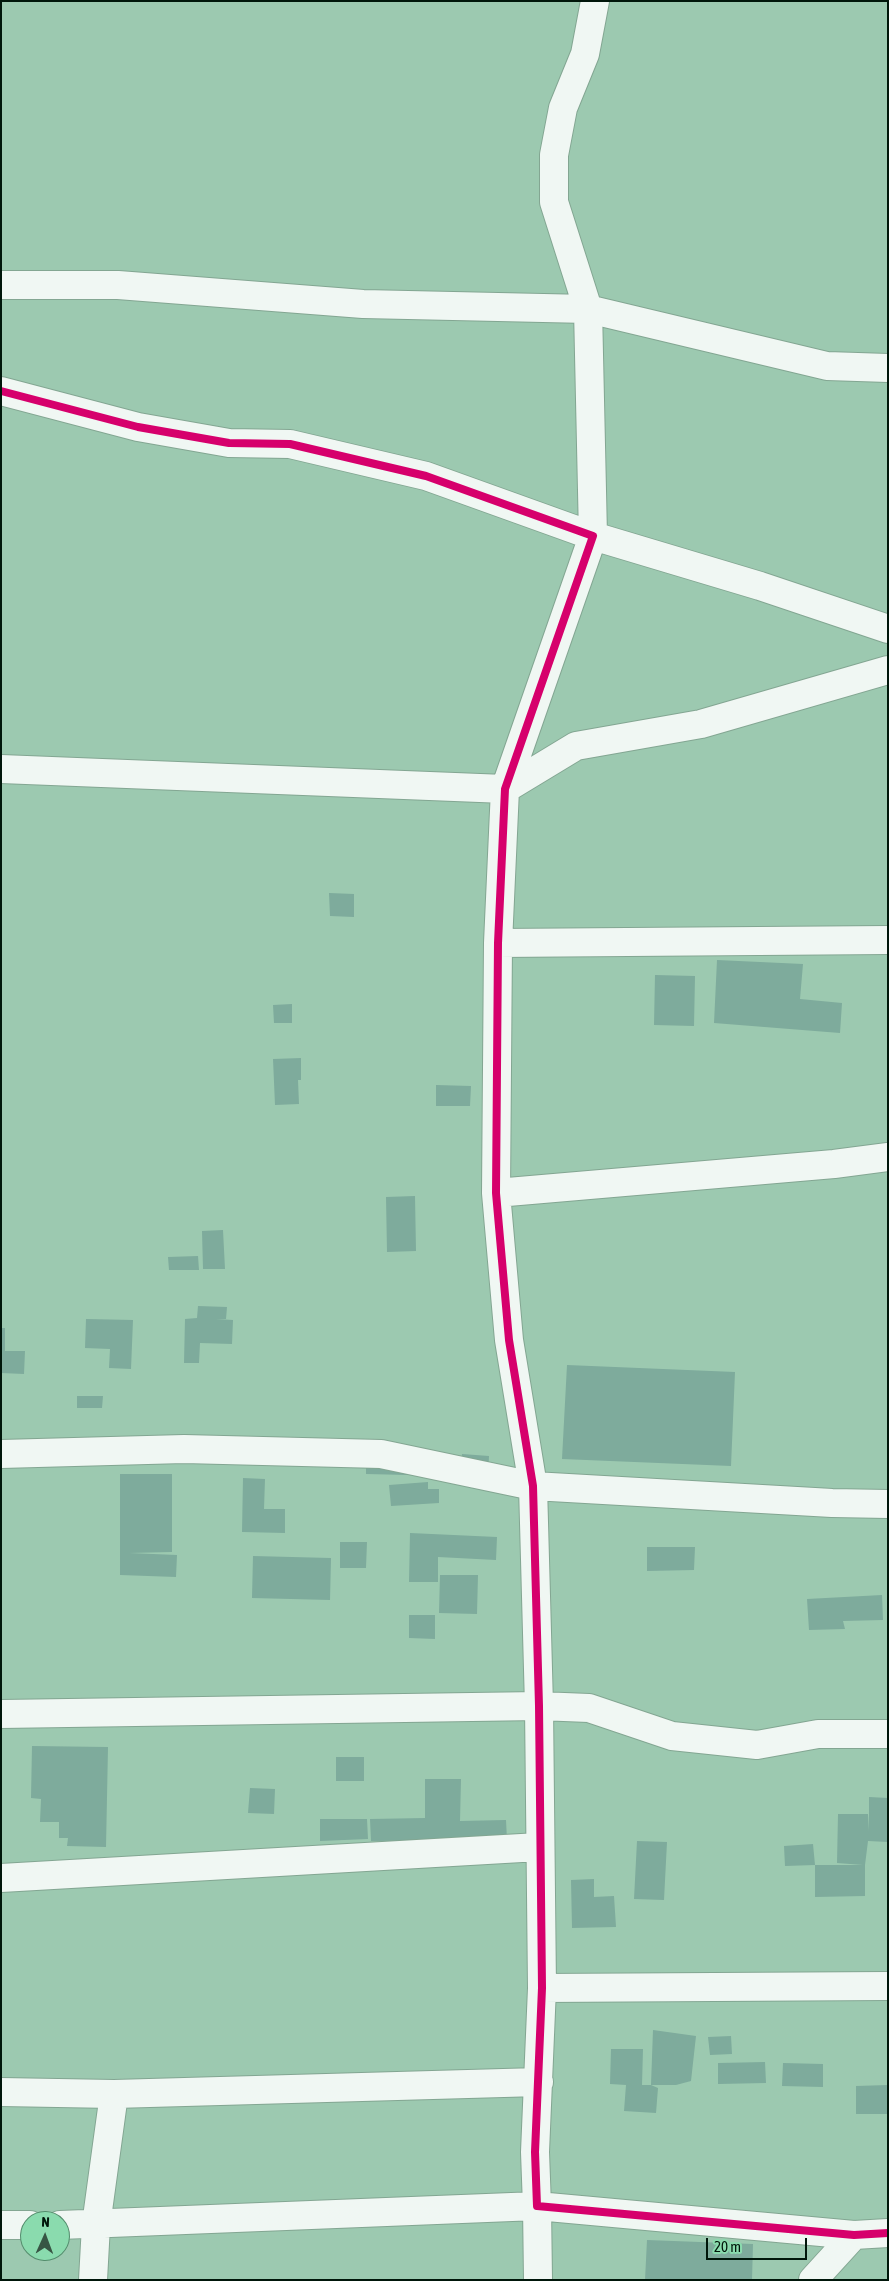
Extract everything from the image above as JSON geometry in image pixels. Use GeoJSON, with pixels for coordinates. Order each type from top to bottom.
{"type":"FeatureCollection","features":[{"type":"Feature","properties":{"kind":"street"},"geometry":{"type":"LineString","coordinates":[[538,2280],[535,2152],[542,1988],[534,1486],[509,1340],[496,1193],[498,944],[505,789],[593,536],[588,309],[554,202],[554,155],[563,108],[585,54],[595,1]]}},
{"type":"Feature","properties":{"kind":"street"},"geometry":{"type":"LineString","coordinates":[[1,285],[118,285],[363,304],[588,309],[827,366],[888,368]]}},
{"type":"Feature","properties":{"kind":"street"},"geometry":{"type":"LineString","coordinates":[[1,391],[138,427],[228,443],[290,444],[426,476],[593,536],[760,586],[888,630]]}},
{"type":"Feature","properties":{"kind":"street"},"geometry":{"type":"LineString","coordinates":[[1,769],[505,789],[576,746],[701,724],[888,670]]}},
{"type":"Feature","properties":{"kind":"street"},"geometry":{"type":"LineString","coordinates":[[498,944],[888,940]]}},
{"type":"Feature","properties":{"kind":"street"},"geometry":{"type":"LineString","coordinates":[[496,1193],[834,1164],[888,1157]]}},
{"type":"Feature","properties":{"kind":"street"},"geometry":{"type":"LineString","coordinates":[[1,1454],[184,1449],[381,1454],[534,1486],[832,1503],[888,1504]]}},
{"type":"Feature","properties":{"kind":"street"},"geometry":{"type":"LineString","coordinates":[[1,1714],[539,1706],[589,1708],[672,1736],[758,1745],[818,1734],[888,1734]]}},
{"type":"Feature","properties":{"kind":"street"},"geometry":{"type":"LineString","coordinates":[[1,1878],[539,1847]]}},
{"type":"Feature","properties":{"kind":"street"},"geometry":{"type":"LineString","coordinates":[[542,1988],[888,1986]]}},
{"type":"Feature","properties":{"kind":"street"},"geometry":{"type":"LineString","coordinates":[[1,2092],[114,2094],[539,2082]]}},
{"type":"Feature","properties":{"kind":"street"},"geometry":{"type":"LineString","coordinates":[[93,2280],[96,2225],[114,2094]]}},
{"type":"Feature","properties":{"kind":"street"},"geometry":{"type":"LineString","coordinates":[[70,2225],[537,2206],[854,2235],[888,2233]]}},
{"type":"Feature","properties":{"kind":"street"},"geometry":{"type":"LineString","coordinates":[[1,2225],[20,2225]]}},
{"type":"Feature","properties":{"kind":"street"},"geometry":{"type":"LineString","coordinates":[[813,2280],[854,2235]]}},
{"type":"Feature","properties":{"kind":"building"},"geometry":{"type":"Polygon","coordinates":[[[329,893],[354,894],[354,917],[330,916],[329,893]]]}},
{"type":"Feature","properties":{"kind":"building"},"geometry":{"type":"Polygon","coordinates":[[[717,960],[803,964],[800,999],[842,1003],[840,1033],[714,1023],[717,960]]]}},
{"type":"Feature","properties":{"kind":"building"},"geometry":{"type":"Polygon","coordinates":[[[655,975],[695,976],[694,1026],[654,1025],[655,975]]]}},
{"type":"Feature","properties":{"kind":"building"},"geometry":{"type":"Polygon","coordinates":[[[292,1004],[292,1023],[274,1023],[273,1005],[292,1004]]]}},
{"type":"Feature","properties":{"kind":"building"},"geometry":{"type":"Polygon","coordinates":[[[301,1058],[301,1080],[298,1080],[299,1104],[275,1105],[273,1059],[301,1058]]]}},
{"type":"Feature","properties":{"kind":"building"},"geometry":{"type":"Polygon","coordinates":[[[436,1085],[471,1086],[470,1106],[436,1106],[436,1085]]]}},
{"type":"Feature","properties":{"kind":"building"},"geometry":{"type":"Polygon","coordinates":[[[415,1196],[416,1251],[387,1252],[386,1197],[415,1196]]]}},
{"type":"Feature","properties":{"kind":"building"},"geometry":{"type":"Polygon","coordinates":[[[223,1230],[225,1269],[203,1269],[202,1231],[223,1230]]]}},
{"type":"Feature","properties":{"kind":"building"},"geometry":{"type":"Polygon","coordinates":[[[198,1256],[199,1270],[169,1270],[168,1257],[198,1256]]]}},
{"type":"Feature","properties":{"kind":"building"},"geometry":{"type":"Polygon","coordinates":[[[198,1306],[227,1307],[226,1319],[216,1319],[233,1320],[232,1344],[200,1343],[199,1363],[184,1363],[185,1319],[197,1318],[198,1306]]]}},
{"type":"Feature","properties":{"kind":"building"},"geometry":{"type":"Polygon","coordinates":[[[86,1319],[133,1320],[131,1369],[109,1368],[110,1349],[85,1348],[86,1319]]]}},
{"type":"Feature","properties":{"kind":"building"},"geometry":{"type":"Polygon","coordinates":[[[1,1328],[5,1328],[5,1351],[25,1351],[24,1374],[1,1373],[1,1328]]]}},
{"type":"Feature","properties":{"kind":"building"},"geometry":{"type":"Polygon","coordinates":[[[567,1365],[735,1372],[731,1466],[562,1459],[567,1365]]]}},
{"type":"Feature","properties":{"kind":"building"},"geometry":{"type":"Polygon","coordinates":[[[77,1396],[103,1396],[102,1408],[77,1408],[77,1396]]]}},
{"type":"Feature","properties":{"kind":"building"},"geometry":{"type":"Polygon","coordinates":[[[366,1451],[408,1452],[408,1475],[366,1474],[366,1451]]]}},
{"type":"Feature","properties":{"kind":"building"},"geometry":{"type":"Polygon","coordinates":[[[462,1454],[489,1456],[488,1476],[460,1474],[462,1454]]]}},
{"type":"Feature","properties":{"kind":"building"},"geometry":{"type":"Polygon","coordinates":[[[120,1474],[172,1474],[172,1552],[129,1553],[177,1555],[176,1577],[120,1575],[120,1474]]]}},
{"type":"Feature","properties":{"kind":"building"},"geometry":{"type":"Polygon","coordinates":[[[243,1478],[265,1479],[264,1509],[285,1509],[285,1533],[242,1532],[243,1478]]]}},
{"type":"Feature","properties":{"kind":"building"},"geometry":{"type":"Polygon","coordinates":[[[428,1482],[428,1489],[439,1489],[439,1503],[391,1506],[389,1485],[428,1482]]]}},
{"type":"Feature","properties":{"kind":"building"},"geometry":{"type":"Polygon","coordinates":[[[410,1533],[497,1537],[496,1560],[438,1557],[438,1582],[409,1582],[410,1533]]]}},
{"type":"Feature","properties":{"kind":"building"},"geometry":{"type":"Polygon","coordinates":[[[340,1542],[367,1542],[366,1568],[340,1568],[340,1542]]]}},
{"type":"Feature","properties":{"kind":"building"},"geometry":{"type":"Polygon","coordinates":[[[647,1547],[695,1547],[694,1570],[647,1571],[647,1547]]]}},
{"type":"Feature","properties":{"kind":"building"},"geometry":{"type":"Polygon","coordinates":[[[253,1556],[331,1558],[330,1600],[252,1598],[253,1556]]]}},
{"type":"Feature","properties":{"kind":"building"},"geometry":{"type":"Polygon","coordinates":[[[440,1575],[478,1575],[477,1614],[439,1613],[440,1575]]]}},
{"type":"Feature","properties":{"kind":"building"},"geometry":{"type":"Polygon","coordinates":[[[882,1595],[883,1620],[843,1621],[845,1629],[809,1630],[807,1599],[882,1595]]]}},
{"type":"Feature","properties":{"kind":"building"},"geometry":{"type":"Polygon","coordinates":[[[409,1615],[435,1615],[435,1639],[409,1638],[409,1615]]]}},
{"type":"Feature","properties":{"kind":"building"},"geometry":{"type":"Polygon","coordinates":[[[32,1746],[108,1747],[106,1847],[67,1846],[68,1838],[59,1838],[59,1822],[40,1822],[41,1799],[31,1798],[32,1746]]]}},
{"type":"Feature","properties":{"kind":"building"},"geometry":{"type":"Polygon","coordinates":[[[336,1757],[364,1757],[364,1781],[336,1781],[336,1757]]]}},
{"type":"Feature","properties":{"kind":"building"},"geometry":{"type":"Polygon","coordinates":[[[425,1779],[461,1779],[460,1821],[506,1820],[507,1840],[371,1841],[370,1819],[425,1818],[425,1779]]]}},
{"type":"Feature","properties":{"kind":"building"},"geometry":{"type":"Polygon","coordinates":[[[250,1788],[275,1789],[274,1814],[248,1813],[250,1788]]]}},
{"type":"Feature","properties":{"kind":"building"},"geometry":{"type":"Polygon","coordinates":[[[869,1797],[888,1798],[888,1842],[868,1841],[865,1865],[865,1896],[815,1897],[815,1865],[863,1865],[837,1863],[838,1814],[868,1814],[869,1831],[869,1797]]]}},
{"type":"Feature","properties":{"kind":"building"},"geometry":{"type":"Polygon","coordinates":[[[320,1819],[367,1819],[368,1839],[320,1841],[320,1819]]]}},
{"type":"Feature","properties":{"kind":"building"},"geometry":{"type":"Polygon","coordinates":[[[637,1841],[667,1842],[664,1900],[634,1899],[637,1841]]]}},
{"type":"Feature","properties":{"kind":"building"},"geometry":{"type":"Polygon","coordinates":[[[813,1844],[815,1865],[785,1866],[784,1846],[813,1844]]]}},
{"type":"Feature","properties":{"kind":"building"},"geometry":{"type":"Polygon","coordinates":[[[594,1879],[594,1897],[614,1896],[616,1927],[572,1928],[571,1880],[594,1879]]]}},
{"type":"Feature","properties":{"kind":"building"},"geometry":{"type":"Polygon","coordinates":[[[653,2030],[696,2036],[691,2081],[676,2085],[651,2085],[653,2030]]]}},
{"type":"Feature","properties":{"kind":"building"},"geometry":{"type":"Polygon","coordinates":[[[731,2036],[732,2054],[710,2055],[708,2037],[731,2036]]]}},
{"type":"Feature","properties":{"kind":"building"},"geometry":{"type":"Polygon","coordinates":[[[611,2049],[643,2049],[642,2085],[651,2085],[658,2088],[656,2113],[624,2111],[626,2085],[610,2084],[611,2049]]]}},
{"type":"Feature","properties":{"kind":"building"},"geometry":{"type":"Polygon","coordinates":[[[765,2062],[766,2083],[718,2084],[718,2063],[765,2062]]]}},
{"type":"Feature","properties":{"kind":"building"},"geometry":{"type":"Polygon","coordinates":[[[783,2063],[823,2064],[823,2087],[782,2086],[783,2063]]]}},
{"type":"Feature","properties":{"kind":"building"},"geometry":{"type":"Polygon","coordinates":[[[888,2085],[888,2114],[856,2114],[856,2086],[888,2085]]]}},
{"type":"Feature","properties":{"kind":"building"},"geometry":{"type":"Polygon","coordinates":[[[647,2240],[753,2244],[752,2280],[645,2280],[647,2240]]]}},
{"type":"Feature","properties":{"kind":"cycle path"},"geometry":{"type":"LineString","coordinates":[[1,391],[138,427],[229,443],[290,444],[426,476],[593,536],[505,789],[498,943],[496,1193],[509,1340],[533,1486],[539,1706],[542,1988],[535,2152],[537,2206],[854,2235],[888,2233]]}}]}
